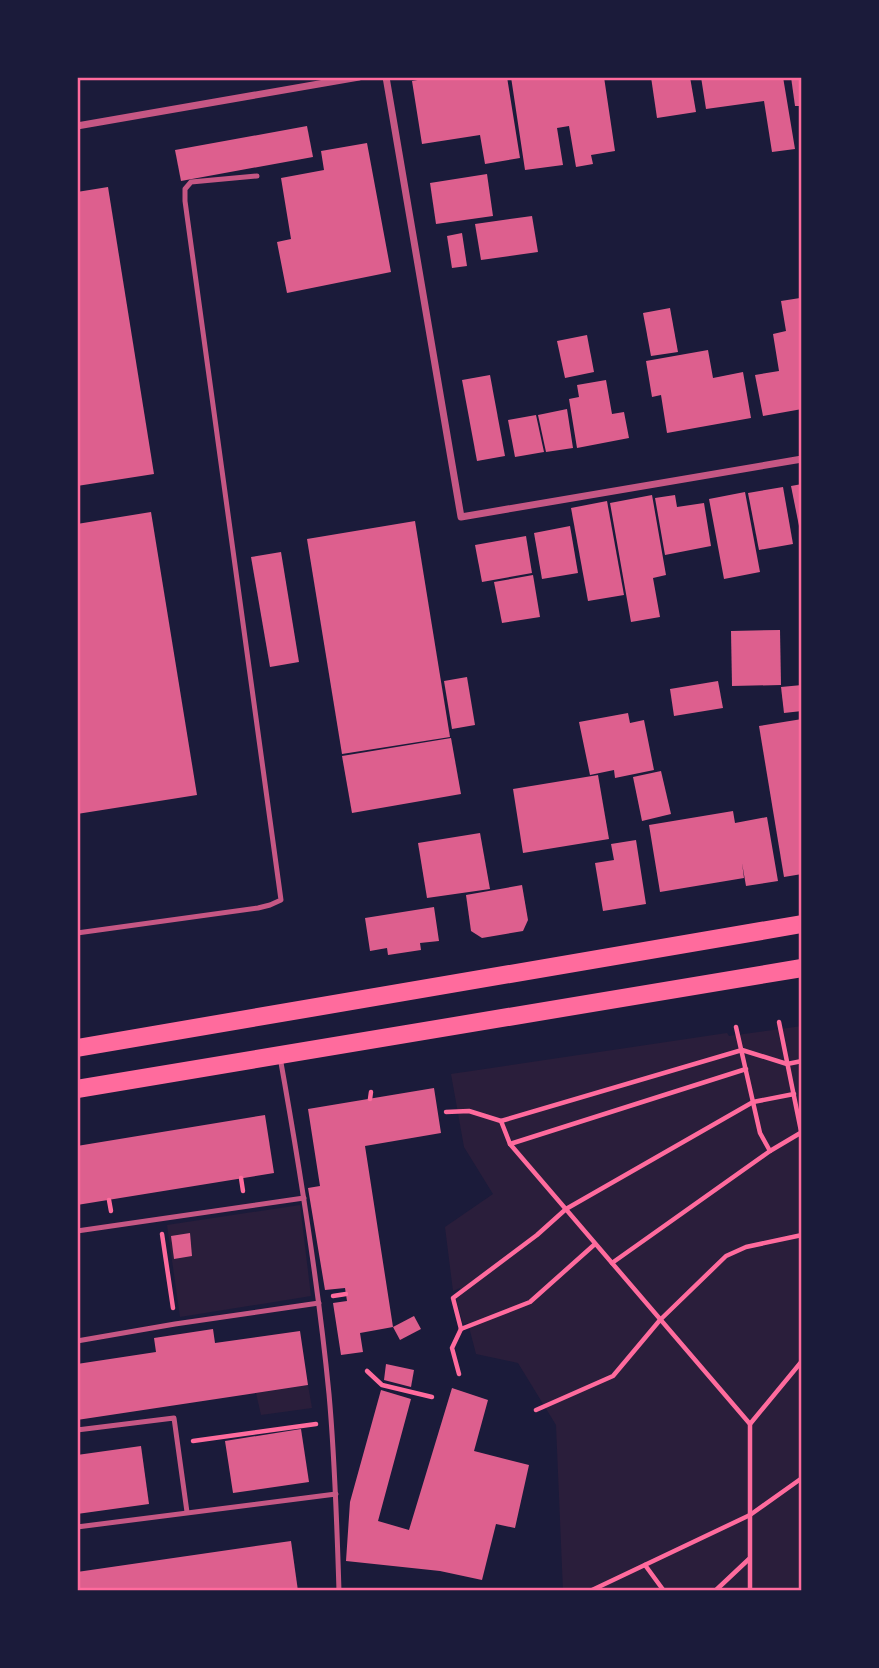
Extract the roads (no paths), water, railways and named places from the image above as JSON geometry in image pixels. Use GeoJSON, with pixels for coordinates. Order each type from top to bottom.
{"type":"FeatureCollection","features":[{"type":"Feature","properties":{"kind":"main road"},"geometry":{"type":"LineString","coordinates":[[77,1048],[802,924]]}},
{"type":"Feature","properties":{"kind":"main road"},"geometry":{"type":"LineString","coordinates":[[77,1089],[802,968]]}},
{"type":"Feature","properties":{"kind":"street"},"geometry":{"type":"LineString","coordinates":[[77,126],[358,77]]}},
{"type":"Feature","properties":{"kind":"street"},"geometry":{"type":"LineString","coordinates":[[386,77],[461,517],[802,460]]}},
{"type":"Feature","properties":{"kind":"lane"},"geometry":{"type":"LineString","coordinates":[[77,933],[258,908],[281,900],[185,189],[191,182],[257,176]]}},
{"type":"Feature","properties":{"kind":"lane"},"geometry":{"type":"LineString","coordinates":[[279,1054],[319,1303],[331,1422],[339,1591]]}},
{"type":"Feature","properties":{"kind":"lane"},"geometry":{"type":"LineString","coordinates":[[77,1231],[304,1198]]}},
{"type":"Feature","properties":{"kind":"lane"},"geometry":{"type":"LineString","coordinates":[[77,1342],[175,1324],[319,1303]]}},
{"type":"Feature","properties":{"kind":"lane"},"geometry":{"type":"LineString","coordinates":[[77,1430],[174,1418],[187,1512]]}},
{"type":"Feature","properties":{"kind":"lane"},"geometry":{"type":"LineString","coordinates":[[77,1527],[336,1494]]}}]}
